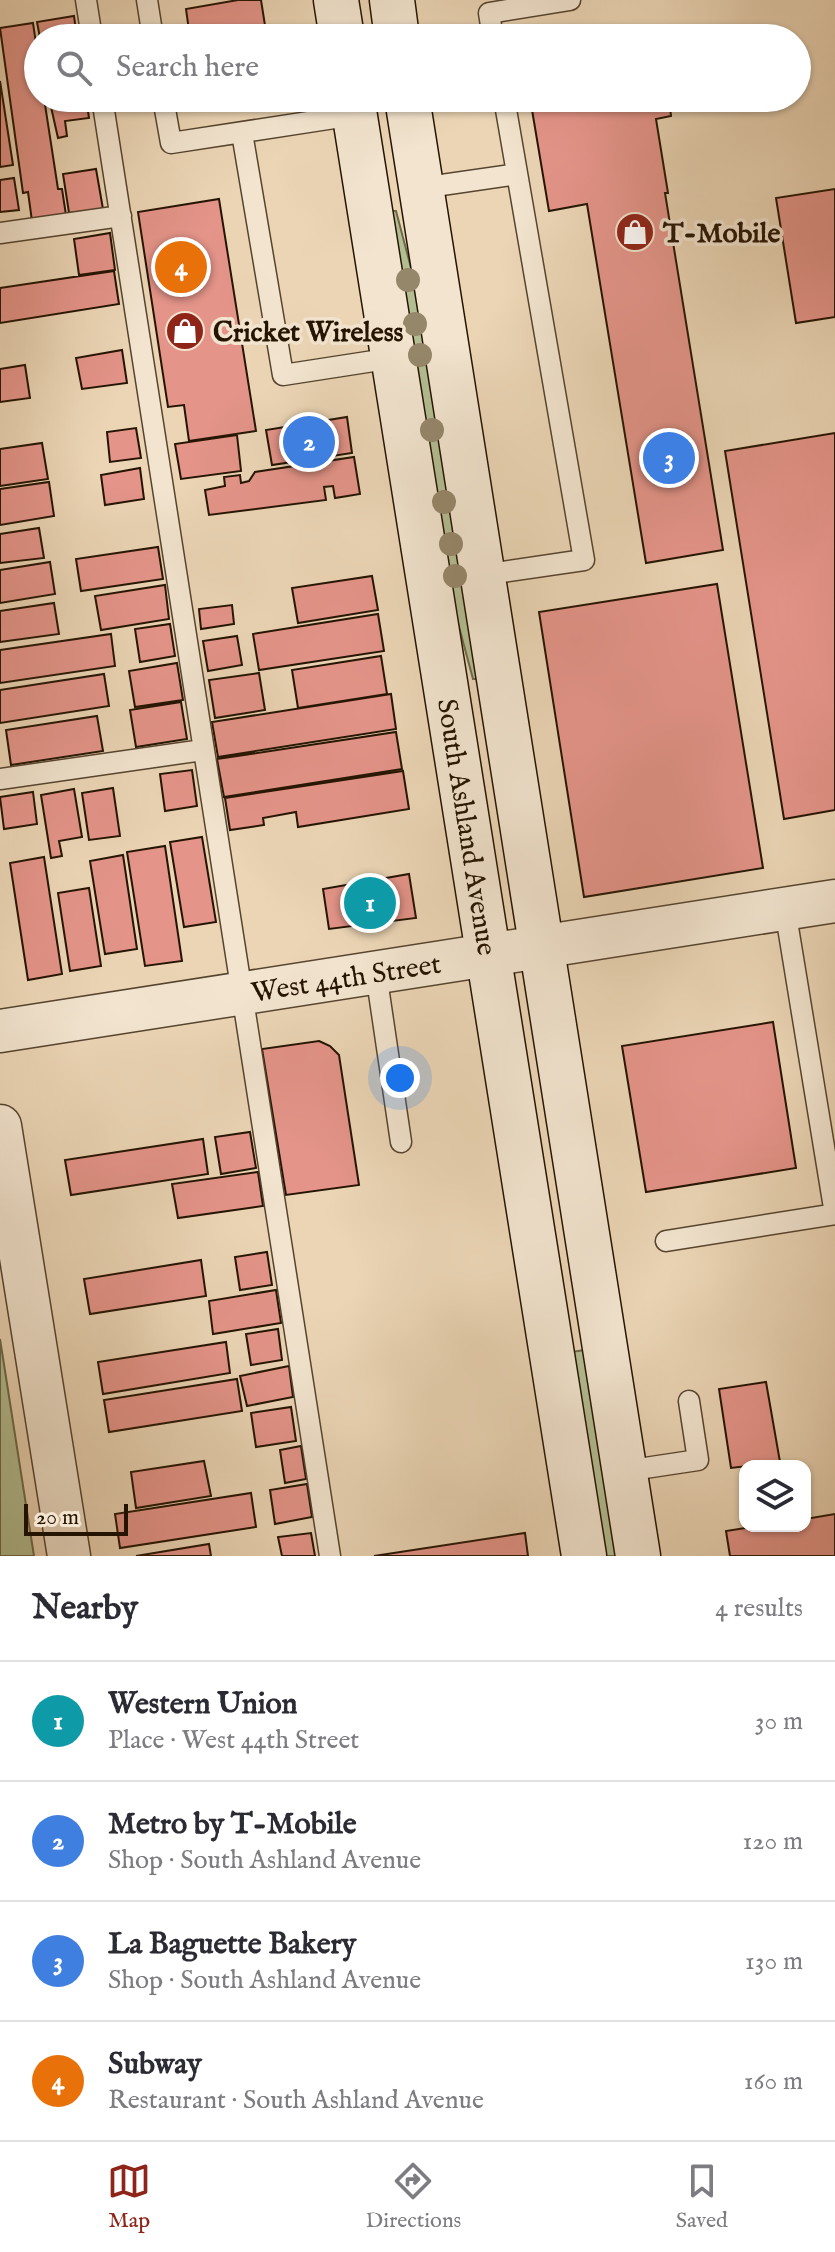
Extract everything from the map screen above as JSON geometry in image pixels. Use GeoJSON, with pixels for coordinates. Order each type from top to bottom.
{"type":"FeatureCollection","features":[{"type":"Feature","properties":{"kind":"main road"},"geometry":{"type":"LineString","coordinates":[[336,0],[340,24]]}},
{"type":"Feature","properties":{"kind":"main road"},"geometry":{"type":"LineString","coordinates":[[392,0],[395,24]]}},
{"type":"Feature","properties":{"kind":"main road","name":"South Ashland Avenue"},"geometry":{"type":"LineString","coordinates":[[354,112],[584,1556]]}},
{"type":"Feature","properties":{"kind":"main road","name":"South Ashland Avenue"},"geometry":{"type":"LineString","coordinates":[[409,112],[638,1556]]}},
{"type":"Feature","properties":{"kind":"street","name":"West 44th Street"},"geometry":{"type":"LineString","coordinates":[[0,1031],[835,901]]}},
{"type":"Feature","properties":{"kind":"street"},"geometry":{"type":"LineString","coordinates":[[0,1126],[69,1556]]}},
{"type":"Feature","properties":{"kind":"lane"},"geometry":{"type":"LineString","coordinates":[[86,0],[90,24]]}},
{"type":"Feature","properties":{"kind":"lane"},"geometry":{"type":"LineString","coordinates":[[147,0],[151,24]]}},
{"type":"Feature","properties":{"kind":"lane"},"geometry":{"type":"LineString","coordinates":[[491,24],[489,13],[570,0]]}},
{"type":"Feature","properties":{"kind":"lane"},"geometry":{"type":"LineString","coordinates":[[104,112],[330,1556]]}},
{"type":"Feature","properties":{"kind":"lane"},"geometry":{"type":"LineString","coordinates":[[165,112],[171,143],[242,133],[328,112]]}},
{"type":"Feature","properties":{"kind":"lane"},"geometry":{"type":"LineString","coordinates":[[482,575],[584,560],[506,112]]}},
{"type":"Feature","properties":{"kind":"lane"},"geometry":{"type":"LineString","coordinates":[[242,133],[283,375],[393,358]]}},
{"type":"Feature","properties":{"kind":"lane"},"geometry":{"type":"LineString","coordinates":[[421,188],[517,174]]}},
{"type":"Feature","properties":{"kind":"lane"},"geometry":{"type":"LineString","coordinates":[[0,233],[121,216]]}},
{"type":"Feature","properties":{"kind":"lane"},"geometry":{"type":"LineString","coordinates":[[0,779],[203,750]]}},
{"type":"Feature","properties":{"kind":"lane"},"geometry":{"type":"LineString","coordinates":[[666,1241],[835,1214],[785,909]]}},
{"type":"Feature","properties":{"kind":"lane"},"geometry":{"type":"LineString","coordinates":[[376,973],[401,1142]]}},
{"type":"Feature","properties":{"kind":"lane"},"geometry":{"type":"LineString","coordinates":[[625,1471],[698,1460],[689,1401]]}},
{"type":"Feature","properties":{"kind":"green space"},"geometry":{"type":"Polygon","coordinates":[[[390,211],[396,211],[415,283],[478,679],[473,679],[451,597],[390,211]]]}},
{"type":"Feature","properties":{"kind":"green space"},"geometry":{"type":"Polygon","coordinates":[[[0,1339],[34,1556],[0,1556],[0,1339]]]}},
{"type":"Feature","properties":{"kind":"green space"},"geometry":{"type":"Polygon","coordinates":[[[585,1350],[617,1556],[603,1556],[571,1352],[585,1350]]]}},
{"type":"Feature","properties":{"kind":"building"},"geometry":{"type":"Polygon","coordinates":[[[238,0],[261,0],[265,24],[188,24],[186,9],[238,0]]]}},
{"type":"Feature","properties":{"kind":"building"},"geometry":{"type":"Polygon","coordinates":[[[74,16],[75,24],[37,24],[74,16]]]}},
{"type":"Feature","properties":{"kind":"building"},"geometry":{"type":"Polygon","coordinates":[[[24,24],[24,112],[46,112],[58,189],[62,189],[66,215],[32,221],[28,192],[23,193],[0,28],[24,24]]]}},
{"type":"Feature","properties":{"kind":"building"},"geometry":{"type":"Polygon","coordinates":[[[0,81],[13,165],[0,167],[0,81]]]}},
{"type":"Feature","properties":{"kind":"building"},"geometry":{"type":"Polygon","coordinates":[[[52,112],[88,112],[89,118],[65,121],[67,136],[58,138],[52,112]]]}},
{"type":"Feature","properties":{"kind":"building"},"geometry":{"type":"Polygon","coordinates":[[[532,112],[671,112],[671,116],[656,119],[668,193],[665,193],[723,550],[646,563],[587,204],[549,211],[532,112]]]}},
{"type":"Feature","properties":{"kind":"building"},"geometry":{"type":"Polygon","coordinates":[[[96,169],[103,209],[69,213],[63,174],[96,169]]]}},
{"type":"Feature","properties":{"kind":"building"},"geometry":{"type":"Polygon","coordinates":[[[14,178],[19,210],[0,212],[0,180],[14,178]]]}},
{"type":"Feature","properties":{"kind":"building"},"geometry":{"type":"Polygon","coordinates":[[[835,189],[835,317],[796,323],[776,198],[835,189]]]}},
{"type":"Feature","properties":{"kind":"building"},"geometry":{"type":"Polygon","coordinates":[[[219,199],[256,431],[189,441],[184,405],[168,407],[138,212],[219,199]]]}},
{"type":"Feature","properties":{"kind":"building"},"geometry":{"type":"Polygon","coordinates":[[[110,233],[115,270],[79,275],[74,239],[110,233]]]}},
{"type":"Feature","properties":{"kind":"building"},"geometry":{"type":"Polygon","coordinates":[[[114,271],[119,304],[0,323],[0,288],[114,271]]]}},
{"type":"Feature","properties":{"kind":"building"},"geometry":{"type":"Polygon","coordinates":[[[122,350],[127,383],[82,389],[76,358],[122,350]]]}},
{"type":"Feature","properties":{"kind":"building"},"geometry":{"type":"Polygon","coordinates":[[[25,365],[30,398],[0,402],[0,369],[25,365]]]}},
{"type":"Feature","properties":{"kind":"building"},"geometry":{"type":"Polygon","coordinates":[[[347,417],[352,453],[272,465],[266,430],[347,417]]]}},
{"type":"Feature","properties":{"kind":"building"},"geometry":{"type":"Polygon","coordinates":[[[136,428],[141,458],[110,462],[107,432],[136,428]]]}},
{"type":"Feature","properties":{"kind":"building"},"geometry":{"type":"Polygon","coordinates":[[[835,433],[835,810],[784,819],[725,451],[835,433]]]}},
{"type":"Feature","properties":{"kind":"building"},"geometry":{"type":"Polygon","coordinates":[[[237,435],[241,471],[181,479],[175,444],[237,435]]]}},
{"type":"Feature","properties":{"kind":"building"},"geometry":{"type":"Polygon","coordinates":[[[42,443],[48,479],[0,486],[0,449],[42,443]]]}},
{"type":"Feature","properties":{"kind":"building"},"geometry":{"type":"Polygon","coordinates":[[[354,457],[360,494],[335,498],[333,486],[324,487],[326,500],[209,515],[205,490],[225,486],[224,477],[240,475],[241,483],[249,481],[255,472],[354,457]]]}},
{"type":"Feature","properties":{"kind":"building"},"geometry":{"type":"Polygon","coordinates":[[[140,468],[144,499],[105,505],[101,475],[140,468]]]}},
{"type":"Feature","properties":{"kind":"building"},"geometry":{"type":"Polygon","coordinates":[[[49,482],[54,516],[0,525],[0,489],[49,482]]]}},
{"type":"Feature","properties":{"kind":"building"},"geometry":{"type":"Polygon","coordinates":[[[39,528],[44,558],[0,563],[0,534],[39,528]]]}},
{"type":"Feature","properties":{"kind":"building"},"geometry":{"type":"Polygon","coordinates":[[[158,547],[163,579],[81,591],[76,559],[158,547]]]}},
{"type":"Feature","properties":{"kind":"building"},"geometry":{"type":"Polygon","coordinates":[[[50,562],[55,594],[0,603],[0,570],[50,562]]]}},
{"type":"Feature","properties":{"kind":"building"},"geometry":{"type":"Polygon","coordinates":[[[372,576],[378,610],[298,623],[292,588],[372,576]]]}},
{"type":"Feature","properties":{"kind":"building"},"geometry":{"type":"Polygon","coordinates":[[[717,584],[763,868],[584,897],[539,612],[717,584]]]}},
{"type":"Feature","properties":{"kind":"building"},"geometry":{"type":"Polygon","coordinates":[[[165,585],[169,619],[101,630],[95,596],[165,585]]]}},
{"type":"Feature","properties":{"kind":"building"},"geometry":{"type":"Polygon","coordinates":[[[54,603],[59,634],[0,642],[0,611],[54,603]]]}},
{"type":"Feature","properties":{"kind":"building"},"geometry":{"type":"Polygon","coordinates":[[[232,605],[234,624],[201,629],[199,609],[232,605]]]}},
{"type":"Feature","properties":{"kind":"building"},"geometry":{"type":"Polygon","coordinates":[[[378,614],[384,651],[259,670],[253,634],[378,614]]]}},
{"type":"Feature","properties":{"kind":"building"},"geometry":{"type":"Polygon","coordinates":[[[170,624],[175,656],[140,662],[135,629],[170,624]]]}},
{"type":"Feature","properties":{"kind":"building"},"geometry":{"type":"Polygon","coordinates":[[[111,634],[115,666],[0,683],[0,650],[111,634]]]}},
{"type":"Feature","properties":{"kind":"building"},"geometry":{"type":"Polygon","coordinates":[[[237,636],[242,665],[208,671],[203,641],[237,636]]]}},
{"type":"Feature","properties":{"kind":"building"},"geometry":{"type":"Polygon","coordinates":[[[381,656],[387,694],[298,708],[292,670],[381,656]]]}},
{"type":"Feature","properties":{"kind":"building"},"geometry":{"type":"Polygon","coordinates":[[[177,663],[183,700],[135,707],[129,671],[177,663]]]}},
{"type":"Feature","properties":{"kind":"building"},"geometry":{"type":"Polygon","coordinates":[[[259,673],[265,710],[215,718],[209,680],[259,673]]]}},
{"type":"Feature","properties":{"kind":"building"},"geometry":{"type":"Polygon","coordinates":[[[104,674],[109,706],[0,723],[0,690],[104,674]]]}},
{"type":"Feature","properties":{"kind":"building"},"geometry":{"type":"Polygon","coordinates":[[[391,694],[396,729],[218,757],[212,722],[391,694]]]}},
{"type":"Feature","properties":{"kind":"building"},"geometry":{"type":"Polygon","coordinates":[[[181,702],[187,739],[136,747],[130,710],[181,702]]]}},
{"type":"Feature","properties":{"kind":"building"},"geometry":{"type":"Polygon","coordinates":[[[97,716],[103,751],[11,765],[6,730],[97,716]]]}},
{"type":"Feature","properties":{"kind":"building"},"geometry":{"type":"Polygon","coordinates":[[[396,732],[402,769],[224,797],[217,759],[396,732]]]}},
{"type":"Feature","properties":{"kind":"building"},"geometry":{"type":"Polygon","coordinates":[[[192,770],[197,806],[165,811],[160,774],[192,770]]]}},
{"type":"Feature","properties":{"kind":"building"},"geometry":{"type":"Polygon","coordinates":[[[403,771],[409,809],[298,827],[296,812],[263,818],[264,825],[230,830],[225,798],[403,771]]]}},
{"type":"Feature","properties":{"kind":"building"},"geometry":{"type":"Polygon","coordinates":[[[113,788],[120,836],[89,840],[82,793],[113,788]]]}},
{"type":"Feature","properties":{"kind":"building"},"geometry":{"type":"Polygon","coordinates":[[[74,789],[82,837],[59,841],[62,856],[51,858],[41,795],[74,789]]]}},
{"type":"Feature","properties":{"kind":"building"},"geometry":{"type":"Polygon","coordinates":[[[33,792],[37,824],[4,829],[0,797],[33,792]]]}},
{"type":"Feature","properties":{"kind":"building"},"geometry":{"type":"Polygon","coordinates":[[[202,837],[216,922],[184,927],[170,842],[202,837]]]}},
{"type":"Feature","properties":{"kind":"building"},"geometry":{"type":"Polygon","coordinates":[[[165,846],[182,961],[145,966],[127,852],[165,846]]]}},
{"type":"Feature","properties":{"kind":"building"},"geometry":{"type":"Polygon","coordinates":[[[123,855],[137,949],[105,954],[90,861],[123,855]]]}},
{"type":"Feature","properties":{"kind":"building"},"geometry":{"type":"Polygon","coordinates":[[[44,857],[62,974],[28,980],[10,863],[44,857]]]}},
{"type":"Feature","properties":{"kind":"building"},"geometry":{"type":"Polygon","coordinates":[[[409,874],[416,918],[329,929],[323,889],[409,874]]]}},
{"type":"Feature","properties":{"kind":"building"},"geometry":{"type":"Polygon","coordinates":[[[89,888],[101,966],[70,971],[58,893],[89,888]]]}},
{"type":"Feature","properties":{"kind":"building"},"geometry":{"type":"Polygon","coordinates":[[[773,1022],[796,1168],[646,1192],[622,1046],[773,1022]]]}},
{"type":"Feature","properties":{"kind":"building"},"geometry":{"type":"Polygon","coordinates":[[[319,1041],[339,1055],[359,1185],[286,1195],[262,1049],[319,1041]]]}},
{"type":"Feature","properties":{"kind":"building"},"geometry":{"type":"Polygon","coordinates":[[[250,1132],[256,1168],[221,1174],[215,1137],[250,1132]]]}},
{"type":"Feature","properties":{"kind":"building"},"geometry":{"type":"Polygon","coordinates":[[[203,1139],[208,1174],[71,1195],[65,1160],[203,1139]]]}},
{"type":"Feature","properties":{"kind":"building"},"geometry":{"type":"Polygon","coordinates":[[[258,1172],[263,1206],[178,1218],[172,1184],[258,1172]]]}},
{"type":"Feature","properties":{"kind":"building"},"geometry":{"type":"Polygon","coordinates":[[[267,1252],[272,1285],[240,1290],[235,1257],[267,1252]]]}},
{"type":"Feature","properties":{"kind":"building"},"geometry":{"type":"Polygon","coordinates":[[[201,1260],[206,1296],[90,1314],[84,1279],[201,1260]]]}},
{"type":"Feature","properties":{"kind":"building"},"geometry":{"type":"Polygon","coordinates":[[[276,1290],[281,1323],[213,1334],[209,1301],[276,1290]]]}},
{"type":"Feature","properties":{"kind":"building"},"geometry":{"type":"Polygon","coordinates":[[[278,1329],[282,1360],[251,1365],[246,1334],[278,1329]]]}},
{"type":"Feature","properties":{"kind":"building"},"geometry":{"type":"Polygon","coordinates":[[[226,1342],[230,1373],[103,1394],[98,1362],[226,1342]]]}},
{"type":"Feature","properties":{"kind":"building"},"geometry":{"type":"Polygon","coordinates":[[[289,1366],[293,1397],[247,1406],[240,1376],[289,1366]]]}},
{"type":"Feature","properties":{"kind":"building"},"geometry":{"type":"Polygon","coordinates":[[[237,1379],[242,1411],[109,1432],[104,1400],[237,1379]]]}},
{"type":"Feature","properties":{"kind":"building"},"geometry":{"type":"Polygon","coordinates":[[[766,1382],[780,1460],[739,1460],[739,1467],[731,1468],[719,1389],[766,1382]]]}},
{"type":"Feature","properties":{"kind":"building"},"geometry":{"type":"Polygon","coordinates":[[[291,1407],[296,1441],[256,1447],[251,1413],[291,1407]]]}},
{"type":"Feature","properties":{"kind":"building"},"geometry":{"type":"Polygon","coordinates":[[[301,1446],[306,1479],[285,1483],[280,1450],[301,1446]]]}},
{"type":"Feature","properties":{"kind":"building"},"geometry":{"type":"Polygon","coordinates":[[[204,1461],[211,1496],[136,1508],[131,1472],[204,1461]]]}},
{"type":"Feature","properties":{"kind":"building"},"geometry":{"type":"Polygon","coordinates":[[[307,1484],[312,1517],[275,1524],[270,1490],[307,1484]]]}},
{"type":"Feature","properties":{"kind":"building"},"geometry":{"type":"Polygon","coordinates":[[[251,1493],[256,1527],[120,1548],[115,1514],[251,1493]]]}},
{"type":"Feature","properties":{"kind":"building"},"geometry":{"type":"Polygon","coordinates":[[[835,1514],[835,1556],[730,1556],[726,1531],[811,1532],[811,1518],[835,1514]]]}},
{"type":"Feature","properties":{"kind":"building"},"geometry":{"type":"Polygon","coordinates":[[[311,1533],[315,1556],[282,1556],[278,1537],[311,1533]]]}},
{"type":"Feature","properties":{"kind":"building"},"geometry":{"type":"Polygon","coordinates":[[[525,1533],[528,1556],[374,1556],[525,1533]]]}},
{"type":"Feature","properties":{"kind":"building"},"geometry":{"type":"Polygon","coordinates":[[[209,1544],[211,1556],[136,1556],[209,1544]]]}},
{"type":"Feature","properties":{"kind":"place","name":"T-Mobile"},"geometry":{"type":"Point","coordinates":[635,232]}},
{"type":"Feature","properties":{"kind":"place","name":"Subway"},"geometry":{"type":"Point","coordinates":[181,267]}},
{"type":"Feature","properties":{"kind":"place","name":"Cricket Wireless"},"geometry":{"type":"Point","coordinates":[185,331]}},
{"type":"Feature","properties":{"kind":"place","name":"Metro by T-Mobile"},"geometry":{"type":"Point","coordinates":[309,442]}},
{"type":"Feature","properties":{"kind":"place","name":"La Baguette Bakery"},"geometry":{"type":"Point","coordinates":[669,458]}},
{"type":"Feature","properties":{"kind":"place","name":"Western Union"},"geometry":{"type":"Point","coordinates":[370,903]}}]}
